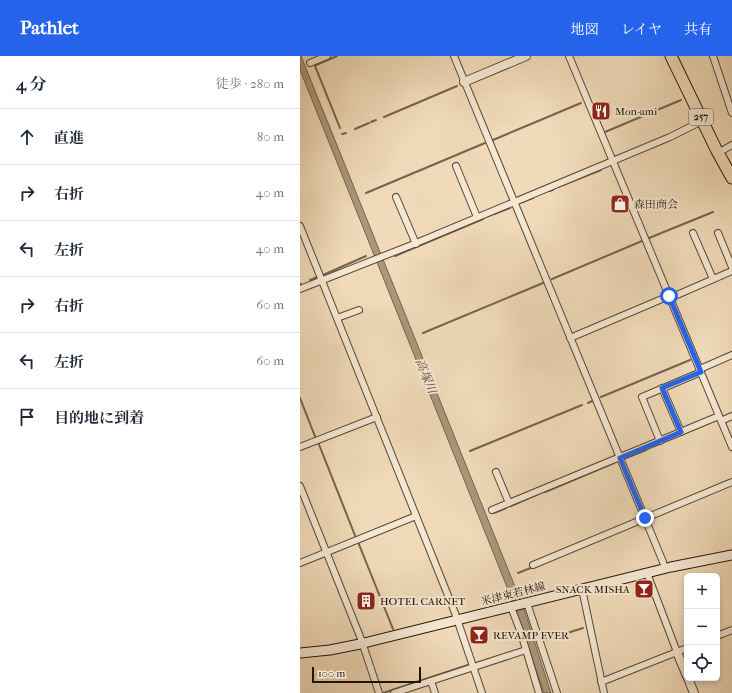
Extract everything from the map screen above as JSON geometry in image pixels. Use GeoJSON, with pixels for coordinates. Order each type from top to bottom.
{"type":"FeatureCollection","features":[{"type":"Feature","properties":{"kind":"highway","name":"257"},"geometry":{"type":"LineString","coordinates":[[671,56],[702,121],[732,178]]}},
{"type":"Feature","properties":{"kind":"main road","name":"米津東若林線"},"geometry":{"type":"LineString","coordinates":[[300,654],[330,650],[363,643],[647,573],[732,555]]}},
{"type":"Feature","properties":{"kind":"street"},"geometry":{"type":"LineString","coordinates":[[310,63],[327,56]]}},
{"type":"Feature","properties":{"kind":"street"},"geometry":{"type":"LineString","coordinates":[[454,56],[665,569]]}},
{"type":"Feature","properties":{"kind":"street"},"geometry":{"type":"LineString","coordinates":[[464,82],[526,56]]}},
{"type":"Feature","properties":{"kind":"street"},"geometry":{"type":"LineString","coordinates":[[570,56],[732,447]]}},
{"type":"Feature","properties":{"kind":"street"},"geometry":{"type":"LineString","coordinates":[[713,56],[732,113]]}},
{"type":"Feature","properties":{"kind":"street"},"geometry":{"type":"LineString","coordinates":[[300,289],[416,244],[477,217],[670,137],[702,121]]}},
{"type":"Feature","properties":{"kind":"street"},"geometry":{"type":"LineString","coordinates":[[718,153],[732,145]]}},
{"type":"Feature","properties":{"kind":"street"},"geometry":{"type":"LineString","coordinates":[[456,166],[477,217]]}},
{"type":"Feature","properties":{"kind":"street"},"geometry":{"type":"LineString","coordinates":[[396,197],[416,244]]}},
{"type":"Feature","properties":{"kind":"street"},"geometry":{"type":"LineString","coordinates":[[300,226],[458,620],[482,693]]}},
{"type":"Feature","properties":{"kind":"street"},"geometry":{"type":"LineString","coordinates":[[693,233],[713,279]]}},
{"type":"Feature","properties":{"kind":"street"},"geometry":{"type":"LineString","coordinates":[[718,234],[732,267]]}},
{"type":"Feature","properties":{"kind":"street"},"geometry":{"type":"LineString","coordinates":[[570,338],[732,271]]}},
{"type":"Feature","properties":{"kind":"street"},"geometry":{"type":"LineString","coordinates":[[337,318],[359,310]]}},
{"type":"Feature","properties":{"kind":"street"},"geometry":{"type":"LineString","coordinates":[[660,441],[642,397],[732,355]]}},
{"type":"Feature","properties":{"kind":"street"},"geometry":{"type":"LineString","coordinates":[[662,388],[681,432]]}},
{"type":"Feature","properties":{"kind":"street"},"geometry":{"type":"LineString","coordinates":[[492,510],[681,432],[732,416]]}},
{"type":"Feature","properties":{"kind":"street"},"geometry":{"type":"LineString","coordinates":[[300,447],[376,417]]}},
{"type":"Feature","properties":{"kind":"street"},"geometry":{"type":"LineString","coordinates":[[496,472],[509,503]]}},
{"type":"Feature","properties":{"kind":"street"},"geometry":{"type":"LineString","coordinates":[[533,565],[732,482]]}},
{"type":"Feature","properties":{"kind":"street"},"geometry":{"type":"LineString","coordinates":[[300,486],[363,643],[379,693]]}},
{"type":"Feature","properties":{"kind":"street"},"geometry":{"type":"LineString","coordinates":[[300,563],[416,516]]}},
{"type":"Feature","properties":{"kind":"street"},"geometry":{"type":"LineString","coordinates":[[647,573],[684,670]]}},
{"type":"Feature","properties":{"kind":"street"},"geometry":{"type":"LineString","coordinates":[[582,589],[604,693]]}},
{"type":"Feature","properties":{"kind":"street"},"geometry":{"type":"LineString","coordinates":[[526,603],[557,693]]}},
{"type":"Feature","properties":{"kind":"street"},"geometry":{"type":"LineString","coordinates":[[512,607],[539,693]]}},
{"type":"Feature","properties":{"kind":"street"},"geometry":{"type":"LineString","coordinates":[[720,635],[732,630]]}},
{"type":"Feature","properties":{"kind":"street"},"geometry":{"type":"LineString","coordinates":[[601,682],[684,649]]}},
{"type":"Feature","properties":{"kind":"street"},"geometry":{"type":"LineString","coordinates":[[394,693],[413,690],[431,681],[526,650]]}},
{"type":"Feature","properties":{"kind":"street"},"geometry":{"type":"LineString","coordinates":[[431,681],[435,693]]}},
{"type":"Feature","properties":{"kind":"street"},"geometry":{"type":"LineString","coordinates":[[689,681],[694,693]]}},
{"type":"Feature","properties":{"kind":"water","name":"高塚川"},"geometry":{"type":"Polygon","coordinates":[[[300,56],[524,609],[551,693],[544,693],[513,602],[300,70],[300,56]]]}},
{"type":"Feature","properties":{"kind":"waterway"},"geometry":{"type":"LineString","coordinates":[[316,65],[337,56]]}},
{"type":"Feature","properties":{"kind":"waterway"},"geometry":{"type":"LineString","coordinates":[[315,66],[340,128]]}},
{"type":"Feature","properties":{"kind":"waterway"},"geometry":{"type":"LineString","coordinates":[[384,117],[457,86]]}},
{"type":"Feature","properties":{"kind":"waterway"},"geometry":{"type":"LineString","coordinates":[[605,132],[681,100]]}},
{"type":"Feature","properties":{"kind":"waterway"},"geometry":{"type":"LineString","coordinates":[[493,140],[581,103]]}},
{"type":"Feature","properties":{"kind":"waterway"},"geometry":{"type":"LineString","coordinates":[[371,122],[376,120]]}},
{"type":"Feature","properties":{"kind":"waterway"},"geometry":{"type":"LineString","coordinates":[[355,129],[369,123]]}},
{"type":"Feature","properties":{"kind":"waterway"},"geometry":{"type":"LineString","coordinates":[[342,134],[346,133]]}},
{"type":"Feature","properties":{"kind":"waterway"},"geometry":{"type":"LineString","coordinates":[[366,193],[485,143]]}},
{"type":"Feature","properties":{"kind":"waterway"},"geometry":{"type":"LineString","coordinates":[[558,187],[601,170]]}},
{"type":"Feature","properties":{"kind":"waterway"},"geometry":{"type":"LineString","coordinates":[[550,191],[554,189]]}},
{"type":"Feature","properties":{"kind":"waterway"},"geometry":{"type":"LineString","coordinates":[[520,203],[533,198]]}},
{"type":"Feature","properties":{"kind":"waterway"},"geometry":{"type":"LineString","coordinates":[[494,214],[510,208]]}},
{"type":"Feature","properties":{"kind":"waterway"},"geometry":{"type":"LineString","coordinates":[[649,238],[713,212]]}},
{"type":"Feature","properties":{"kind":"waterway"},"geometry":{"type":"LineString","coordinates":[[395,256],[483,219]]}},
{"type":"Feature","properties":{"kind":"waterway"},"geometry":{"type":"LineString","coordinates":[[552,279],[642,241]]}},
{"type":"Feature","properties":{"kind":"waterway"},"geometry":{"type":"LineString","coordinates":[[323,275],[366,256]]}},
{"type":"Feature","properties":{"kind":"waterway"},"geometry":{"type":"LineString","coordinates":[[310,280],[317,277]]}},
{"type":"Feature","properties":{"kind":"waterway"},"geometry":{"type":"LineString","coordinates":[[423,333],[543,283]]}},
{"type":"Feature","properties":{"kind":"waterway"},"geometry":{"type":"LineString","coordinates":[[601,397],[690,360]]}},
{"type":"Feature","properties":{"kind":"waterway"},"geometry":{"type":"LineString","coordinates":[[300,398],[316,439]]}},
{"type":"Feature","properties":{"kind":"waterway"},"geometry":{"type":"LineString","coordinates":[[588,403],[592,401]]}},
{"type":"Feature","properties":{"kind":"waterway"},"geometry":{"type":"LineString","coordinates":[[470,451],[582,405]]}},
{"type":"Feature","properties":{"kind":"waterway"},"geometry":{"type":"LineString","coordinates":[[654,446],[714,421]]}},
{"type":"Feature","properties":{"kind":"waterway"},"geometry":{"type":"LineString","coordinates":[[318,442],[356,538]]}},
{"type":"Feature","properties":{"kind":"waterway"},"geometry":{"type":"LineString","coordinates":[[626,458],[646,450]]}},
{"type":"Feature","properties":{"kind":"waterway"},"geometry":{"type":"LineString","coordinates":[[545,492],[614,463]]}},
{"type":"Feature","properties":{"kind":"waterway"},"geometry":{"type":"LineString","coordinates":[[511,506],[538,494]]}},
{"type":"Feature","properties":{"kind":"waterway"},"geometry":{"type":"LineString","coordinates":[[494,513],[506,508]]}},
{"type":"Feature","properties":{"kind":"waterway"},"geometry":{"type":"LineString","coordinates":[[358,542],[393,629]]}},
{"type":"Feature","properties":{"kind":"waterway"},"geometry":{"type":"LineString","coordinates":[[518,573],[533,567]]}},
{"type":"Feature","properties":{"kind":"waterway"},"geometry":{"type":"LineString","coordinates":[[542,641],[583,628]]}},
{"type":"Feature","properties":{"kind":"waterway"},"geometry":{"type":"LineString","coordinates":[[476,663],[520,649]]}},
{"type":"Feature","properties":{"kind":"waterway"},"geometry":{"type":"LineString","coordinates":[[383,693],[468,665]]}},
{"type":"Feature","properties":{"kind":"place","name":"Mon-ami"},"geometry":{"type":"Point","coordinates":[601,111]}},
{"type":"Feature","properties":{"kind":"place","name":"森田商会"},"geometry":{"type":"Point","coordinates":[620,204]}},
{"type":"Feature","properties":{"kind":"place","name":"SNACK MISHA"},"geometry":{"type":"Point","coordinates":[644,589]}},
{"type":"Feature","properties":{"kind":"place","name":"HOTEL CARNET"},"geometry":{"type":"Point","coordinates":[366,601]}},
{"type":"Feature","properties":{"kind":"place","name":"REVAMP EVER"},"geometry":{"type":"Point","coordinates":[479,635]}},
{"type":"Feature","properties":{"kind":"route"},"geometry":{"type":"LineString","coordinates":[[645,518],[620,458],[681,432],[662,388],[701,372],[669,296]]}}]}
